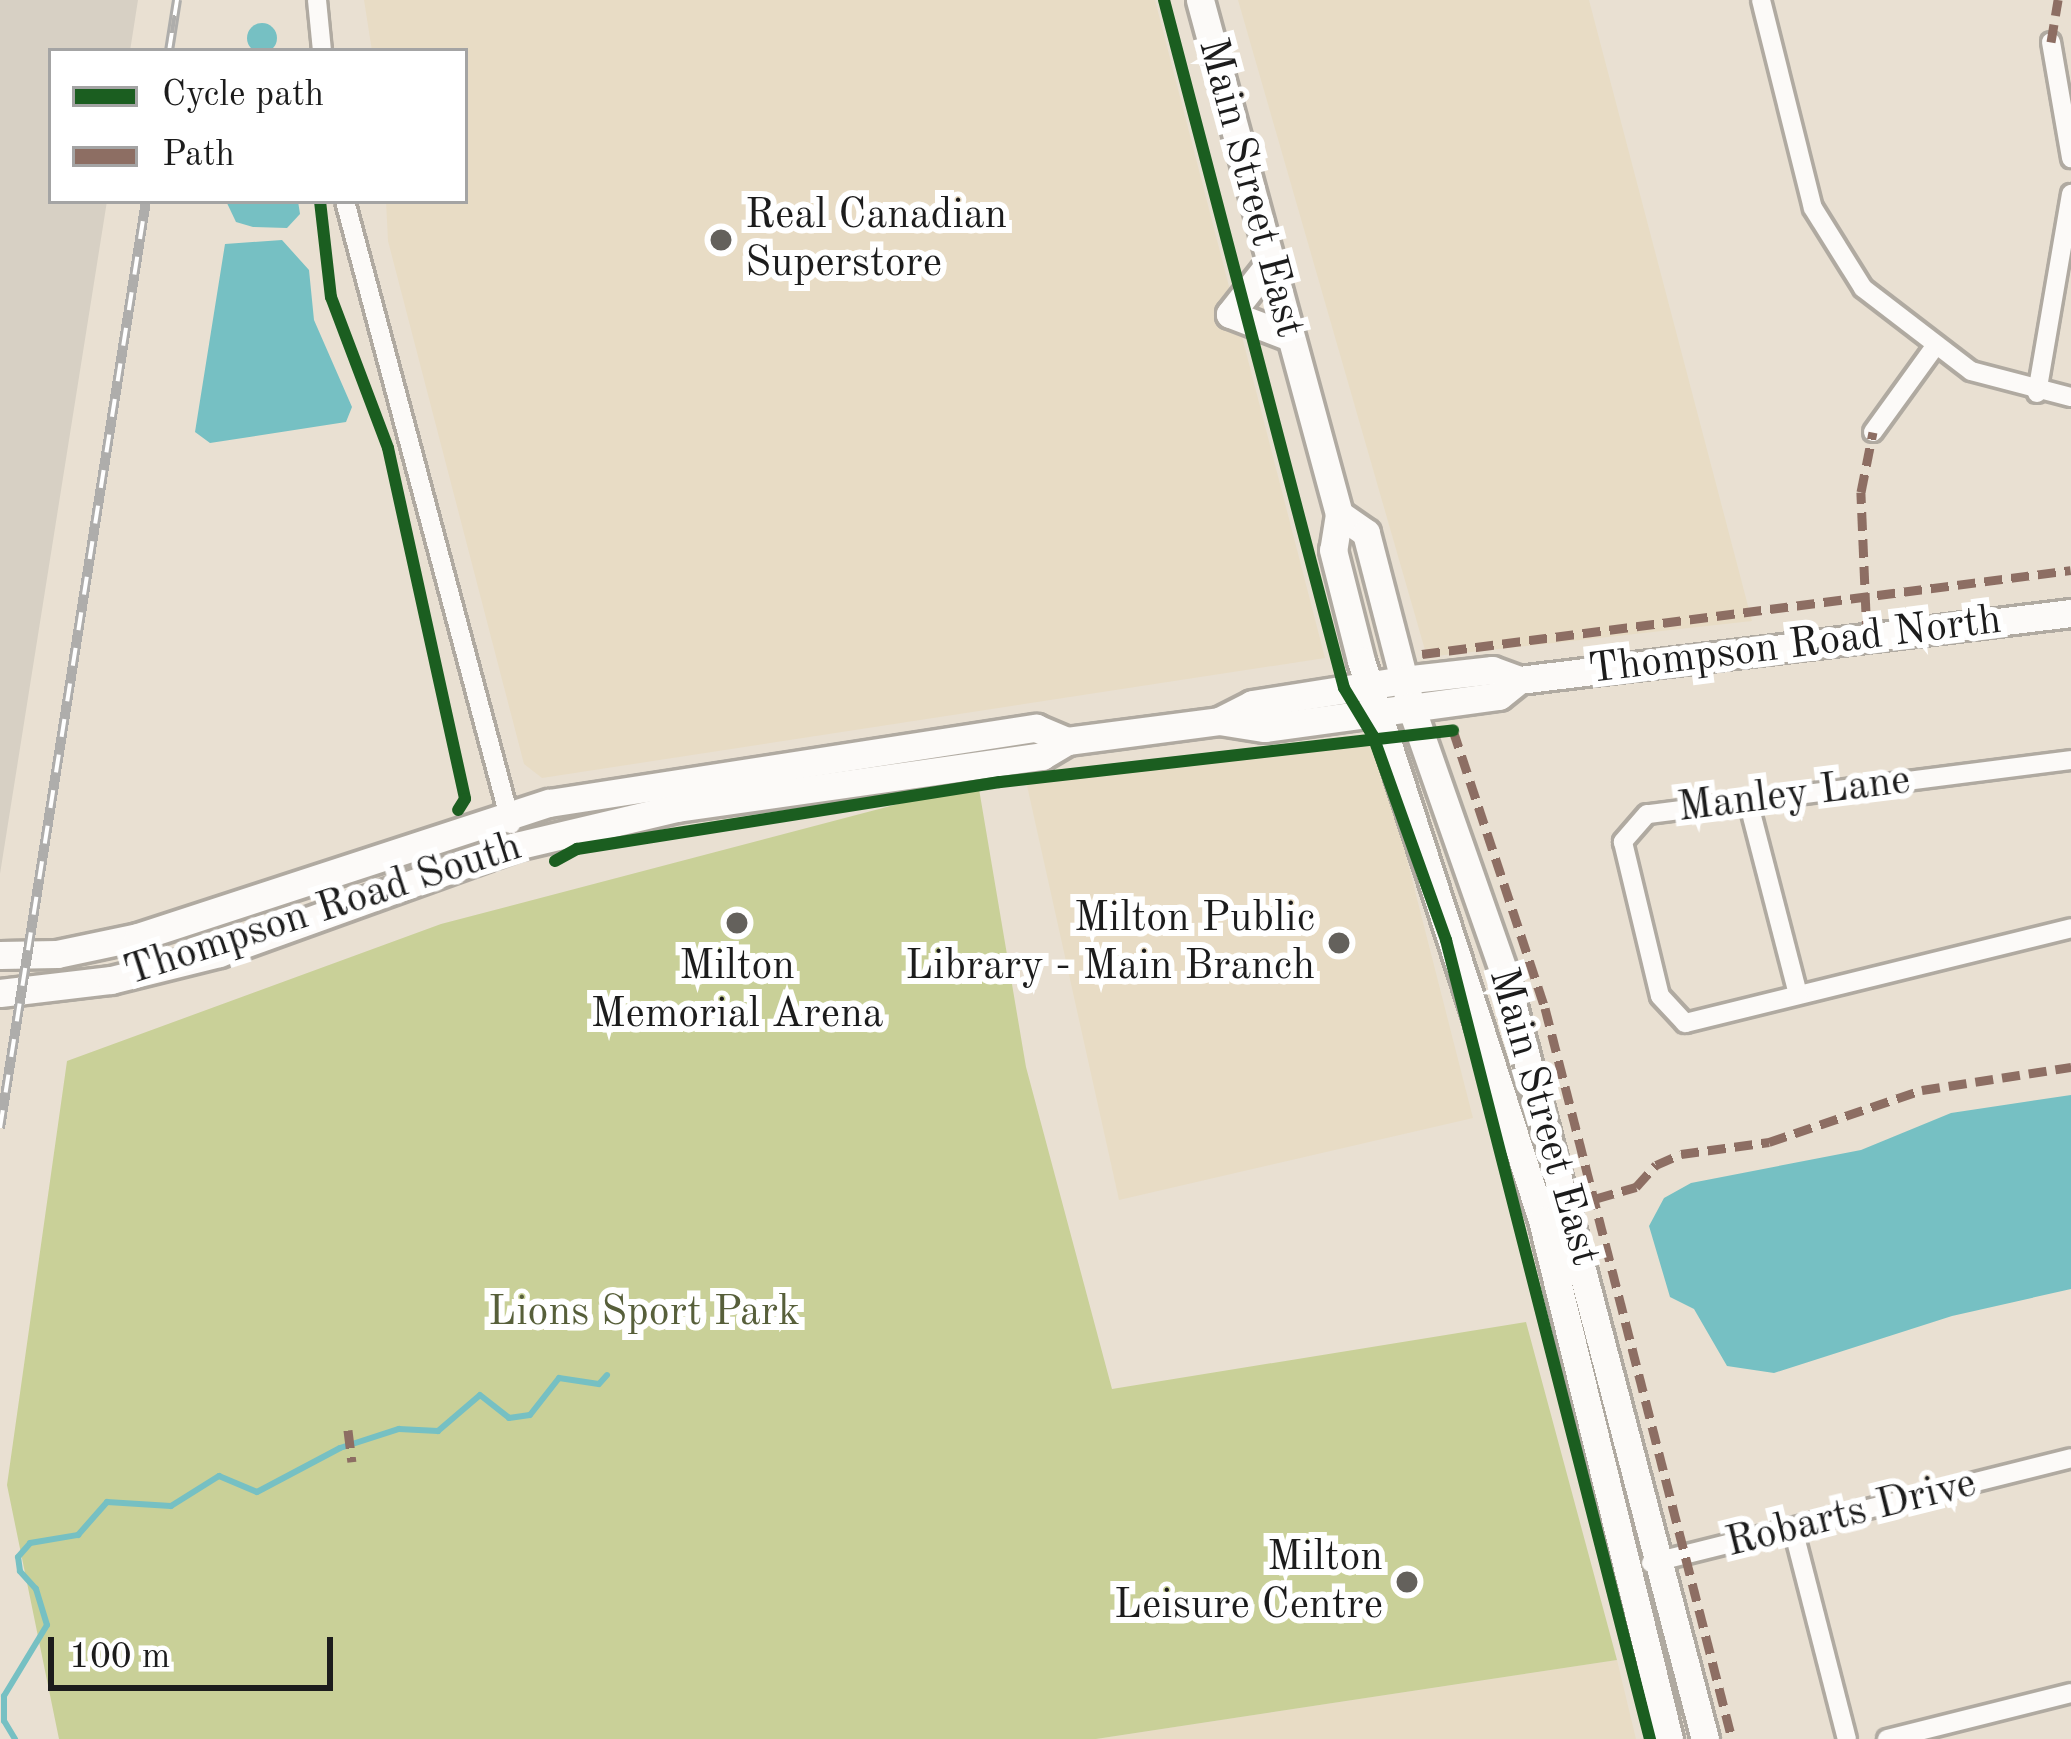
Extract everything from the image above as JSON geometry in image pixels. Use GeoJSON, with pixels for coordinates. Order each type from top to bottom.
{"type":"FeatureCollection","features":[{"type":"Feature","properties":{"kind":"main road","name":"Main Street East"},"geometry":{"type":"LineString","coordinates":[[1200,0],[1339,514],[1334,550],[1505,976],[1705,1739]]}},
{"type":"Feature","properties":{"kind":"main road"},"geometry":{"type":"LineString","coordinates":[[1270,263],[1230,314],[1290,337]]}},
{"type":"Feature","properties":{"kind":"main road","name":"Main Street East"},"geometry":{"type":"LineString","coordinates":[[1339,514],[1366,533],[1391,696],[1542,1220],[1670,1739]]}},
{"type":"Feature","properties":{"kind":"main road","name":"Thompson Road North"},"geometry":{"type":"LineString","coordinates":[[1391,696],[1499,696],[1519,680],[2071,613]]}},
{"type":"Feature","properties":{"kind":"main road","name":"Thompson Road South"},"geometry":{"type":"LineString","coordinates":[[0,993],[111,980],[219,952],[516,846],[676,808],[1042,756],[1067,741],[1220,721],[1252,704],[1391,696]]}},
{"type":"Feature","properties":{"kind":"main road","name":"Thompson Road South"},"geometry":{"type":"LineString","coordinates":[[0,955],[57,954],[158,932],[509,814],[805,759],[1036,728],[1067,741]]}},
{"type":"Feature","properties":{"kind":"street"},"geometry":{"type":"LineString","coordinates":[[317,0],[322,48]]}},
{"type":"Feature","properties":{"kind":"street"},"geometry":{"type":"LineString","coordinates":[[1761,0],[1813,208],[1863,288],[1933,349],[2037,393],[2071,398]]}},
{"type":"Feature","properties":{"kind":"street"},"geometry":{"type":"LineString","coordinates":[[2051,42],[2071,158]]}},
{"type":"Feature","properties":{"kind":"street"},"geometry":{"type":"LineString","coordinates":[[2037,393],[2071,194]]}},
{"type":"Feature","properties":{"kind":"street"},"geometry":{"type":"LineString","coordinates":[[346,204],[516,846]]}},
{"type":"Feature","properties":{"kind":"street"},"geometry":{"type":"LineString","coordinates":[[1873,431],[1933,349]]}},
{"type":"Feature","properties":{"kind":"street","name":"Manley Lane"},"geometry":{"type":"LineString","coordinates":[[2071,760],[1647,814],[1627,830],[1623,852],[1663,1005],[1685,1023],[2071,928]]}},
{"type":"Feature","properties":{"kind":"street"},"geometry":{"type":"LineString","coordinates":[[1748,801],[1798,995]]}},
{"type":"Feature","properties":{"kind":"street","name":"Robarts Drive"},"geometry":{"type":"LineString","coordinates":[[1630,1568],[2071,1458]]}},
{"type":"Feature","properties":{"kind":"street"},"geometry":{"type":"LineString","coordinates":[[1793,1529],[1847,1739]]}},
{"type":"Feature","properties":{"kind":"street"},"geometry":{"type":"LineString","coordinates":[[1887,1739],[2071,1693]]}},
{"type":"Feature","properties":{"kind":"shaded area"},"geometry":{"type":"Polygon","coordinates":[[[0,0],[138,0],[130,48],[48,48],[48,204],[107,204],[0,874],[0,0]]]}},
{"type":"Feature","properties":{"kind":"shaded area"},"geometry":{"type":"Polygon","coordinates":[[[364,0],[1155,0],[1325,658],[542,778],[524,764],[388,241],[386,204],[468,204],[468,48],[372,48],[364,0]]]}},
{"type":"Feature","properties":{"kind":"shaded area"},"geometry":{"type":"Polygon","coordinates":[[[1238,0],[1589,0],[1752,621],[1427,657],[1238,0]]]}},
{"type":"Feature","properties":{"kind":"shaded area"},"geometry":{"type":"Polygon","coordinates":[[[1377,742],[1473,1118],[1119,1200],[1026,781],[1377,742]]]}},
{"type":"Feature","properties":{"kind":"shaded area"},"geometry":{"type":"Polygon","coordinates":[[[1617,1660],[1636,1739],[1096,1739],[1617,1660]]]}},
{"type":"Feature","properties":{"kind":"green space","name":"Lions Sport Park"},"geometry":{"type":"Polygon","coordinates":[[[978,783],[1026,1067],[1112,1389],[1526,1322],[1617,1660],[1096,1739],[59,1739],[7,1485],[67,1061],[441,924],[978,783]]]}},
{"type":"Feature","properties":{"kind":"water"},"geometry":{"type":"Polygon","coordinates":[[[256,24],[268,24],[276,32],[272,48],[248,44],[248,32],[256,24]]]}},
{"type":"Feature","properties":{"kind":"water"},"geometry":{"type":"Polygon","coordinates":[[[227,204],[298,204],[300,214],[287,228],[236,222],[227,204]]]}},
{"type":"Feature","properties":{"kind":"water"},"geometry":{"type":"Polygon","coordinates":[[[282,240],[309,270],[314,320],[352,407],[346,422],[210,443],[195,432],[225,244],[282,240]]]}},
{"type":"Feature","properties":{"kind":"water"},"geometry":{"type":"Polygon","coordinates":[[[2071,1095],[2071,1289],[1952,1316],[1774,1373],[1727,1366],[1694,1309],[1670,1297],[1649,1226],[1664,1198],[1691,1183],[1861,1150],[1951,1113],[2071,1095]]]}},
{"type":"Feature","properties":{"kind":"waterway"},"geometry":{"type":"LineString","coordinates":[[15,1739],[4,1721],[4,1696],[47,1625],[36,1589],[20,1571],[18,1557],[30,1543],[78,1535],[107,1502],[171,1506],[219,1476],[257,1492],[340,1448],[399,1429],[438,1431],[480,1395],[509,1418],[530,1415],[559,1378],[599,1384],[607,1375]]}},
{"type":"Feature","properties":{"kind":"railway"},"geometry":{"type":"LineString","coordinates":[[169,48],[177,0]]}},
{"type":"Feature","properties":{"kind":"railway"},"geometry":{"type":"LineString","coordinates":[[0,1128],[146,204]]}},
{"type":"Feature","properties":{"kind":"marked path"},"geometry":{"type":"LineString","coordinates":[[2051,42],[2058,0]]}},
{"type":"Feature","properties":{"kind":"marked path"},"geometry":{"type":"LineString","coordinates":[[1867,638],[1861,492],[1873,432]]}},
{"type":"Feature","properties":{"kind":"marked path"},"geometry":{"type":"LineString","coordinates":[[1422,654],[2071,570]]}},
{"type":"Feature","properties":{"kind":"marked path"},"geometry":{"type":"LineString","coordinates":[[1445,730],[1453,730],[1545,1008],[1732,1739]]}},
{"type":"Feature","properties":{"kind":"marked path"},"geometry":{"type":"LineString","coordinates":[[1570,1206],[1636,1187],[1656,1165],[1681,1154],[1769,1142],[1922,1090],[2071,1067]]}},
{"type":"Feature","properties":{"kind":"marked path"},"geometry":{"type":"LineString","coordinates":[[348,1430],[352,1462]]}},
{"type":"Feature","properties":{"kind":"cycle path"},"geometry":{"type":"LineString","coordinates":[[1164,0],[1344,688],[1373,736],[1446,940],[1650,1739]]}},
{"type":"Feature","properties":{"kind":"cycle path"},"geometry":{"type":"LineString","coordinates":[[320,204],[331,297],[388,448],[465,799],[458,810]]}},
{"type":"Feature","properties":{"kind":"cycle path"},"geometry":{"type":"LineString","coordinates":[[555,861],[577,849],[1000,782],[1453,730]]}},
{"type":"Feature","properties":{"kind":"place","name":"Real Canadian Superstore"},"geometry":{"type":"Point","coordinates":[721,240]}},
{"type":"Feature","properties":{"kind":"place","name":"Milton Memorial Arena"},"geometry":{"type":"Point","coordinates":[737,923]}},
{"type":"Feature","properties":{"kind":"place","name":"Milton Public Library - Main Branch"},"geometry":{"type":"Point","coordinates":[1339,943]}},
{"type":"Feature","properties":{"kind":"place","name":"Milton Leisure Centre"},"geometry":{"type":"Point","coordinates":[1407,1582]}}]}
